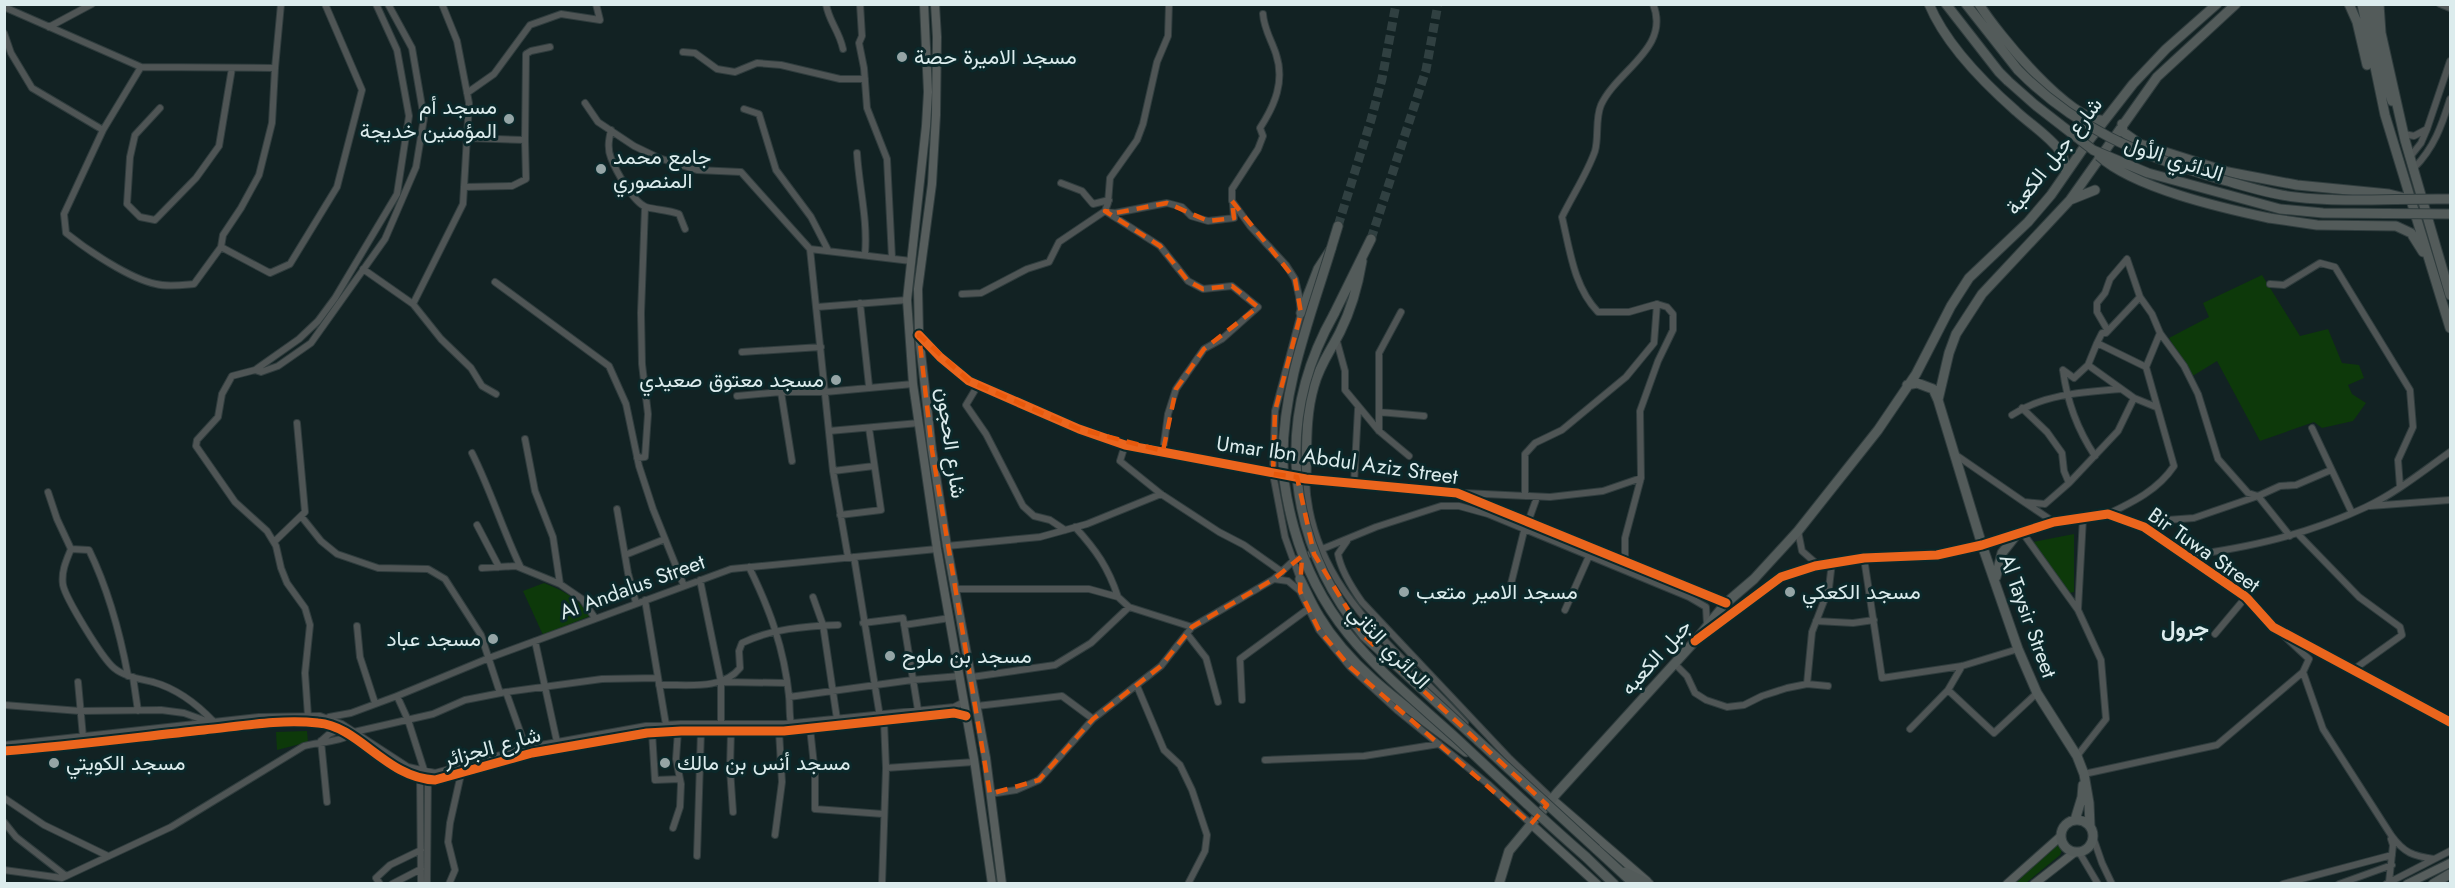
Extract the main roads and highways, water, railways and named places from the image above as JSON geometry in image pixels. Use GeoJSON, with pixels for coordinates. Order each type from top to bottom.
{"type":"FeatureCollection","features":[{"type":"Feature","properties":{"kind":"highway"},"geometry":{"type":"LineString","coordinates":[[1929,4],[1935,18],[1967,62],[2060,151],[2065,160],[2066,173]]}},
{"type":"Feature","properties":{"kind":"highway","name":"الدائري الأول"},"geometry":{"type":"LineString","coordinates":[[1946,4],[1999,72],[2034,104],[2092,150],[2148,173],[2280,209],[2323,213],[2451,213]]}},
{"type":"Feature","properties":{"kind":"highway","name":"الدائري الأول"},"geometry":{"type":"LineString","coordinates":[[1966,4],[2018,70],[2039,91],[2082,123],[2115,141],[2161,161],[2273,194],[2324,199],[2407,198],[2451,201]]}},
{"type":"Feature","properties":{"kind":"highway"},"geometry":{"type":"LineString","coordinates":[[1979,4],[2019,58],[2058,95],[2095,121],[2105,120]]}},
{"type":"Feature","properties":{"kind":"highway","name":"شارع جبل الكعبة"},"geometry":{"type":"LineString","coordinates":[[1916,374],[1951,306],[1969,278],[2028,222],[2133,84],[2166,49],[2217,4]]}},
{"type":"Feature","properties":{"kind":"highway","name":"شارع جبل الكعبة"},"geometry":{"type":"LineString","coordinates":[[1938,400],[1956,334],[1982,294],[2070,200],[2157,77],[2199,35],[2236,4]]}},
{"type":"Feature","properties":{"kind":"highway"},"geometry":{"type":"LineString","coordinates":[[2362,4],[2385,115]]}},
{"type":"Feature","properties":{"kind":"highway"},"geometry":{"type":"LineString","coordinates":[[2370,4],[2383,73],[2405,137]]}},
{"type":"Feature","properties":{"kind":"highway"},"geometry":{"type":"LineString","coordinates":[[2379,4],[2381,33],[2447,299],[2451,328]]}},
{"type":"Feature","properties":{"kind":"highway"},"geometry":{"type":"LineString","coordinates":[[2350,6],[2372,84],[2385,115],[2447,299]]}},
{"type":"Feature","properties":{"kind":"highway"},"geometry":{"type":"LineString","coordinates":[[2122,124],[2123,132],[2140,144],[2228,172],[2297,185],[2407,198]]}},
{"type":"Feature","properties":{"kind":"highway"},"geometry":{"type":"LineString","coordinates":[[2092,150],[2122,173],[2178,194],[2236,211],[2318,225],[2396,226],[2411,232],[2422,248],[2447,299]]}},
{"type":"Feature","properties":{"kind":"highway"},"geometry":{"type":"LineString","coordinates":[[2070,200],[2095,190]]}},
{"type":"Feature","properties":{"kind":"highway"},"geometry":{"type":"LineString","coordinates":[[2451,201],[2449,206],[2451,213]]}},
{"type":"Feature","properties":{"kind":"highway","name":"الدائري الثاني"},"geometry":{"type":"LineString","coordinates":[[1338,226],[1290,385],[1284,433],[1284,484],[1300,552],[1315,586],[1334,617],[1366,656],[1614,884]]}},
{"type":"Feature","properties":{"kind":"highway","name":"الدائري الثاني"},"geometry":{"type":"LineString","coordinates":[[1371,239],[1308,369],[1297,424],[1295,463],[1300,507],[1314,554],[1340,602],[1364,636],[1634,884]]}},
{"type":"Feature","properties":{"kind":"highway"},"geometry":{"type":"LineString","coordinates":[[1301,313],[1318,269],[1330,249]]}},
{"type":"Feature","properties":{"kind":"highway"},"geometry":{"type":"LineString","coordinates":[[1306,479],[1307,428],[1313,387],[1354,296],[1362,261]]}},
{"type":"Feature","properties":{"kind":"highway","name":"جبل الكعبه"},"geometry":{"type":"LineString","coordinates":[[1499,884],[1509,851],[1531,824],[1695,641],[1726,603],[1754,579],[1798,531],[1878,430],[1916,374]]}},
{"type":"Feature","properties":{"kind":"highway"},"geometry":{"type":"LineString","coordinates":[[1907,386],[1917,383],[1933,389],[1938,400]]}},
{"type":"Feature","properties":{"kind":"highway","name":"Al Taysir Street"},"geometry":{"type":"LineString","coordinates":[[1938,400],[1982,545],[2018,649],[2037,693],[2077,756],[2084,774],[2090,803],[2090,826]]}},
{"type":"Feature","properties":{"kind":"highway"},"geometry":{"type":"LineString","coordinates":[[1996,580],[2002,553],[2020,533]]}},
{"type":"Feature","properties":{"kind":"highway"},"geometry":{"type":"LineString","coordinates":[[1300,579],[1318,615],[1353,661],[1392,696],[1494,773]]}},
{"type":"Feature","properties":{"kind":"highway"},"geometry":{"type":"LineString","coordinates":[[2075,820],[2082,797],[2084,774]]}},
{"type":"Feature","properties":{"kind":"highway"},"geometry":{"type":"LineString","coordinates":[[2075,820],[2083,821],[2090,826],[2093,837],[2089,847],[2077,852],[2067,849],[2061,836],[2063,827],[2075,820]]}},
{"type":"Feature","properties":{"kind":"highway"},"geometry":{"type":"LineString","coordinates":[[1615,867],[1650,884]]}},
{"type":"Feature","properties":{"kind":"highway"},"geometry":{"type":"LineString","coordinates":[[2433,884],[2451,874]]}},
{"type":"Feature","properties":{"kind":"main road","name":"شارع الحجون"},"geometry":{"type":"LineString","coordinates":[[924,4],[928,92],[907,300],[913,384],[937,549],[960,676],[992,884]]}},
{"type":"Feature","properties":{"kind":"main road","name":"شارع الحجون"},"geometry":{"type":"LineString","coordinates":[[935,4],[937,37],[935,138],[932,184],[918,289],[919,335],[932,450],[947,546],[977,706],[1002,884]]}},
{"type":"Feature","properties":{"kind":"main road"},"geometry":{"type":"LineString","coordinates":[[1552,799],[1650,884]]}},
{"type":"Feature","properties":{"kind":"main road"},"geometry":{"type":"LineString","coordinates":[[1531,824],[1597,884]]}},
{"type":"Feature","properties":{"kind":"main road"},"geometry":{"type":"LineString","coordinates":[[2007,884],[2061,836]]}},
{"type":"Feature","properties":{"kind":"main road"},"geometry":{"type":"LineString","coordinates":[[2034,884],[2077,852]]}},
{"type":"Feature","properties":{"kind":"main road"},"geometry":{"type":"LineString","coordinates":[[2407,884],[2451,863]]}},
{"type":"Feature","properties":{"kind":"tunnel"},"geometry":{"type":"LineString","coordinates":[[1338,226],[1382,79],[1396,4]]}},
{"type":"Feature","properties":{"kind":"tunnel"},"geometry":{"type":"LineString","coordinates":[[1371,239],[1426,70],[1438,4]]}},
{"type":"Feature","properties":{"kind":"place","name":"مسجد الاميرة حصة"},"geometry":{"type":"Point","coordinates":[902,57]}},
{"type":"Feature","properties":{"kind":"place","name":"مسجد أم المؤمنين خديجة"},"geometry":{"type":"Point","coordinates":[509,119]}},
{"type":"Feature","properties":{"kind":"place","name":"جامع محمد المنصوري"},"geometry":{"type":"Point","coordinates":[601,169]}},
{"type":"Feature","properties":{"kind":"place","name":"مسجد معتوق صعيدي"},"geometry":{"type":"Point","coordinates":[836,380]}},
{"type":"Feature","properties":{"kind":"place","name":"مسجد الامير متعب"},"geometry":{"type":"Point","coordinates":[1404,592]}},
{"type":"Feature","properties":{"kind":"place","name":"مسجد الكعكي"},"geometry":{"type":"Point","coordinates":[1790,592]}},
{"type":"Feature","properties":{"kind":"place","name":"مسجد عباد"},"geometry":{"type":"Point","coordinates":[493,639]}},
{"type":"Feature","properties":{"kind":"place","name":"مسجد بن ملوح"},"geometry":{"type":"Point","coordinates":[890,656]}},
{"type":"Feature","properties":{"kind":"place","name":"مسجد الكويتي"},"geometry":{"type":"Point","coordinates":[54,763]}},
{"type":"Feature","properties":{"kind":"place","name":"مسجد أنس بن مالك"},"geometry":{"type":"Point","coordinates":[665,763]}},
{"type":"Feature","properties":{"kind":"district","name":"جرول"},"geometry":{"type":"Point","coordinates":[2185,628]}}]}
